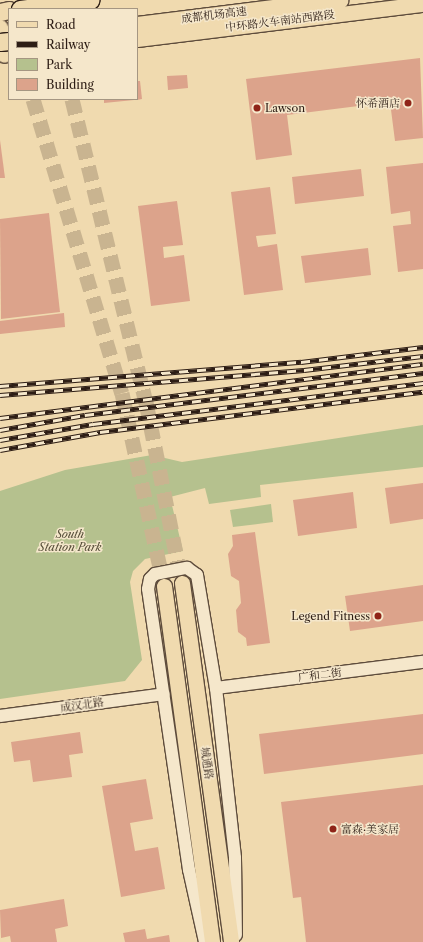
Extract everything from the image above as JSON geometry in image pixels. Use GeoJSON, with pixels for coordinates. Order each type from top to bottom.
{"type":"FeatureCollection","features":[{"type":"Feature","properties":{"kind":"highway"},"geometry":{"type":"LineString","coordinates":[[28,8],[90,0]]}},
{"type":"Feature","properties":{"kind":"highway","name":"成都机场高速"},"geometry":{"type":"LineString","coordinates":[[138,25],[339,0]]}},
{"type":"Feature","properties":{"kind":"main road","name":"中环路火车南站西路段"},"geometry":{"type":"LineString","coordinates":[[138,39],[423,4]]}},
{"type":"Feature","properties":{"kind":"main road"},"geometry":{"type":"LineString","coordinates":[[0,27],[4,50]]}},
{"type":"Feature","properties":{"kind":"main road","name":"城通路"},"geometry":{"type":"LineString","coordinates":[[182,584],[231,942]]}},
{"type":"Feature","properties":{"kind":"main road","name":"城通路"},"geometry":{"type":"LineString","coordinates":[[164,586],[212,942]]}},
{"type":"Feature","properties":{"kind":"street"},"geometry":{"type":"LineString","coordinates":[[205,942],[189,870],[164,694],[150,579],[187,568],[196,575],[216,688],[235,858],[236,942]]}},
{"type":"Feature","properties":{"kind":"street","name":"广和二街"},"geometry":{"type":"LineString","coordinates":[[216,688],[423,662]]}},
{"type":"Feature","properties":{"kind":"street","name":"成汉北路"},"geometry":{"type":"LineString","coordinates":[[0,716],[164,694]]}},
{"type":"Feature","properties":{"kind":"green space","name":"South Station Park"},"geometry":{"type":"Polygon","coordinates":[[[423,425],[423,467],[260,485],[261,497],[209,504],[205,488],[170,497],[183,551],[145,559],[133,571],[130,582],[142,660],[125,681],[0,699],[0,491],[65,470],[152,455],[182,462],[423,425]]]}},
{"type":"Feature","properties":{"kind":"green space"},"geometry":{"type":"Polygon","coordinates":[[[271,504],[273,522],[233,527],[230,510],[271,504]]]}},
{"type":"Feature","properties":{"kind":"building"},"geometry":{"type":"Polygon","coordinates":[[[420,58],[423,138],[395,141],[390,102],[287,115],[292,155],[256,160],[246,79],[420,58]]]}},
{"type":"Feature","properties":{"kind":"building"},"geometry":{"type":"Polygon","coordinates":[[[187,75],[188,88],[168,90],[167,76],[187,75]]]}},
{"type":"Feature","properties":{"kind":"building"},"geometry":{"type":"Polygon","coordinates":[[[138,81],[140,81],[142,99],[138,100],[138,81]]]}},
{"type":"Feature","properties":{"kind":"building"},"geometry":{"type":"Polygon","coordinates":[[[104,100],[134,100],[104,103],[104,100]]]}},
{"type":"Feature","properties":{"kind":"building"},"geometry":{"type":"Polygon","coordinates":[[[0,140],[5,178],[0,178],[0,140]]]}},
{"type":"Feature","properties":{"kind":"building"},"geometry":{"type":"Polygon","coordinates":[[[423,163],[423,269],[398,272],[393,226],[411,224],[410,211],[391,214],[386,167],[423,163]]]}},
{"type":"Feature","properties":{"kind":"building"},"geometry":{"type":"Polygon","coordinates":[[[361,169],[364,196],[295,204],[292,177],[361,169]]]}},
{"type":"Feature","properties":{"kind":"building"},"geometry":{"type":"Polygon","coordinates":[[[270,187],[276,234],[256,236],[258,247],[277,244],[283,290],[244,295],[231,192],[270,187]]]}},
{"type":"Feature","properties":{"kind":"building"},"geometry":{"type":"Polygon","coordinates":[[[177,201],[183,245],[163,247],[164,258],[184,255],[190,301],[151,306],[138,206],[177,201]]]}},
{"type":"Feature","properties":{"kind":"building"},"geometry":{"type":"Polygon","coordinates":[[[49,213],[60,312],[1,319],[0,219],[49,213]]]}},
{"type":"Feature","properties":{"kind":"building"},"geometry":{"type":"Polygon","coordinates":[[[368,248],[371,275],[305,283],[301,256],[368,248]]]}},
{"type":"Feature","properties":{"kind":"building"},"geometry":{"type":"Polygon","coordinates":[[[64,313],[65,327],[0,334],[0,321],[64,313]]]}},
{"type":"Feature","properties":{"kind":"building"},"geometry":{"type":"Polygon","coordinates":[[[423,483],[423,519],[390,524],[385,488],[423,483]]]}},
{"type":"Feature","properties":{"kind":"building"},"geometry":{"type":"Polygon","coordinates":[[[353,492],[357,528],[298,536],[293,500],[353,492]]]}},
{"type":"Feature","properties":{"kind":"building"},"geometry":{"type":"Polygon","coordinates":[[[255,532],[270,643],[247,646],[246,638],[238,632],[236,610],[241,603],[239,581],[231,576],[228,554],[233,546],[232,535],[255,532]]]}},
{"type":"Feature","properties":{"kind":"building"},"geometry":{"type":"Polygon","coordinates":[[[423,585],[423,621],[350,631],[345,596],[423,585]]]}},
{"type":"Feature","properties":{"kind":"building"},"geometry":{"type":"Polygon","coordinates":[[[423,714],[423,754],[264,774],[259,734],[423,714]]]}},
{"type":"Feature","properties":{"kind":"building"},"geometry":{"type":"Polygon","coordinates":[[[80,732],[83,753],[69,755],[72,777],[33,782],[30,760],[14,762],[11,742],[80,732]]]}},
{"type":"Feature","properties":{"kind":"building"},"geometry":{"type":"Polygon","coordinates":[[[146,779],[153,819],[130,823],[135,851],[158,847],[165,889],[121,897],[102,786],[146,779]]]}},
{"type":"Feature","properties":{"kind":"building"},"geometry":{"type":"Polygon","coordinates":[[[423,785],[423,942],[306,942],[301,897],[293,898],[281,802],[423,785]]]}},
{"type":"Feature","properties":{"kind":"building"},"geometry":{"type":"Polygon","coordinates":[[[64,899],[68,926],[55,929],[57,942],[11,942],[10,936],[1,938],[0,910],[64,899]]]}},
{"type":"Feature","properties":{"kind":"building"},"geometry":{"type":"Polygon","coordinates":[[[145,929],[147,939],[169,935],[170,942],[125,942],[123,933],[145,929]]]}},
{"type":"Feature","properties":{"kind":"tunnel"},"geometry":{"type":"LineString","coordinates":[[33,100],[122,393],[164,586]]}},
{"type":"Feature","properties":{"kind":"tunnel"},"geometry":{"type":"LineString","coordinates":[[72,100],[146,402],[182,583]]}},
{"type":"Feature","properties":{"kind":"railway"},"geometry":{"type":"LineString","coordinates":[[0,386],[301,362],[423,347]]}},
{"type":"Feature","properties":{"kind":"railway"},"geometry":{"type":"LineString","coordinates":[[0,395],[304,370],[423,356]]}},
{"type":"Feature","properties":{"kind":"railway"},"geometry":{"type":"LineString","coordinates":[[0,418],[423,364]]}},
{"type":"Feature","properties":{"kind":"railway"},"geometry":{"type":"LineString","coordinates":[[0,430],[85,415],[423,373]]}},
{"type":"Feature","properties":{"kind":"railway"},"geometry":{"type":"LineString","coordinates":[[0,440],[93,424],[423,383]]}},
{"type":"Feature","properties":{"kind":"railway"},"geometry":{"type":"LineString","coordinates":[[0,450],[100,432],[423,392]]}},
{"type":"Feature","properties":{"kind":"place","name":"怀希酒店"},"geometry":{"type":"Point","coordinates":[408,103]}},
{"type":"Feature","properties":{"kind":"place","name":"Lawson"},"geometry":{"type":"Point","coordinates":[257,108]}},
{"type":"Feature","properties":{"kind":"place","name":"Legend Fitness"},"geometry":{"type":"Point","coordinates":[378,616]}},
{"type":"Feature","properties":{"kind":"place","name":"富森·美家居"},"geometry":{"type":"Point","coordinates":[333,829]}}]}
